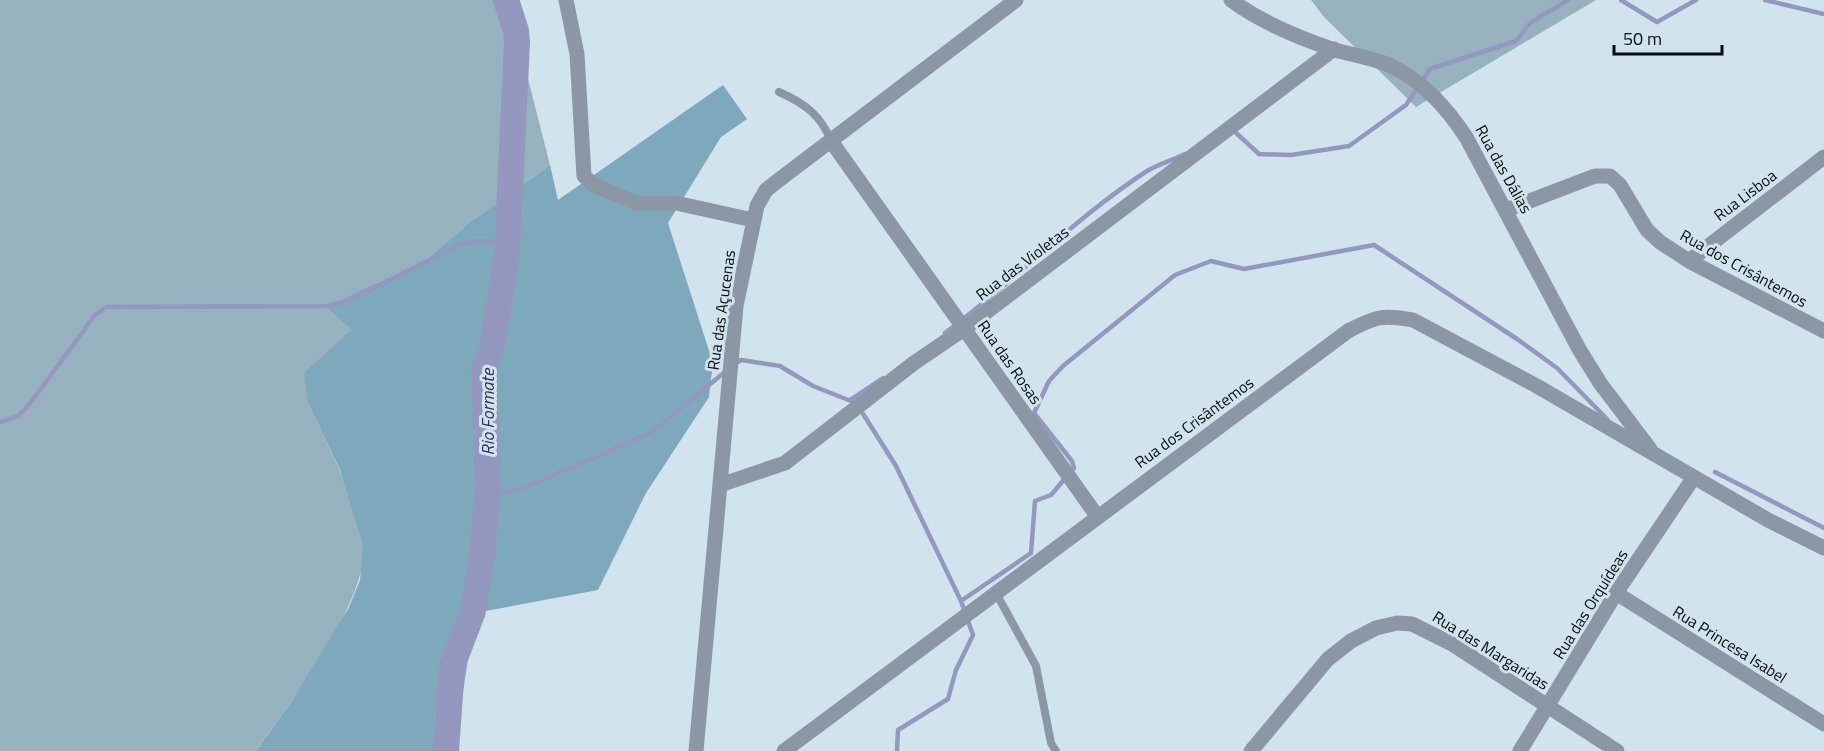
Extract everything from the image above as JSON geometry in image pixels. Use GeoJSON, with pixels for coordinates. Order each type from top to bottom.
{"type":"FeatureCollection","features":[{"type":"Feature","properties":{"kind":"street"},"geometry":{"type":"LineString","coordinates":[[566,0],[577,54],[584,176],[594,185],[636,203],[676,203],[753,220]]}},
{"type":"Feature","properties":{"kind":"street","name":"Rua das Açucenas"},"geometry":{"type":"LineString","coordinates":[[696,751],[736,306],[753,220],[766,190],[1016,0]]}},
{"type":"Feature","properties":{"kind":"street","name":"Rua das Dálias"},"geometry":{"type":"LineString","coordinates":[[1231,0],[1276,27],[1334,49],[1388,65],[1428,91],[1449,111],[1506,210],[1579,349],[1600,382],[1655,456]]}},
{"type":"Feature","properties":{"kind":"street","name":"Rua das Violetas"},"geometry":{"type":"LineString","coordinates":[[720,485],[785,463],[914,363],[964,329],[1334,49]]}},
{"type":"Feature","properties":{"kind":"street","name":"Rua das Rosas"},"geometry":{"type":"LineString","coordinates":[[831,141],[1096,516]]}},
{"type":"Feature","properties":{"kind":"street","name":"Rua Lisboa"},"geometry":{"type":"LineString","coordinates":[[1689,261],[1824,157]]}},
{"type":"Feature","properties":{"kind":"street","name":"Rua dos Crisântemos"},"geometry":{"type":"LineString","coordinates":[[1506,210],[1595,177],[1610,176],[1620,185],[1647,230],[1689,261],[1824,331]]}},
{"type":"Feature","properties":{"kind":"street","name":"Rua dos Crisântemos"},"geometry":{"type":"LineString","coordinates":[[784,751],[1096,516],[1348,331],[1375,316],[1413,320],[1535,385],[1655,456],[1824,548]]}},
{"type":"Feature","properties":{"kind":"street","name":"Rua das Orquídeas"},"geometry":{"type":"LineString","coordinates":[[1520,751],[1689,475]]}},
{"type":"Feature","properties":{"kind":"street","name":"Rua Princesa Isabel"},"geometry":{"type":"LineString","coordinates":[[1616,594],[1824,724]]}},
{"type":"Feature","properties":{"kind":"street","name":"Rua das Margaridas"},"geometry":{"type":"LineString","coordinates":[[1251,751],[1328,659],[1351,641],[1376,628],[1397,623],[1412,624],[1428,630],[1617,751]]}},
{"type":"Feature","properties":{"kind":"lane"},"geometry":{"type":"LineString","coordinates":[[779,92],[805,103],[825,125],[831,141]]}},
{"type":"Feature","properties":{"kind":"lane"},"geometry":{"type":"LineString","coordinates":[[995,591],[1036,666],[1051,743],[1056,751]]}},
{"type":"Feature","properties":{"kind":"shaded area"},"geometry":{"type":"Polygon","coordinates":[[[0,0],[508,0],[550,165],[470,222],[421,264],[357,291],[329,308],[351,330],[308,403],[354,507],[363,543],[362,565],[354,592],[341,621],[306,680],[256,751],[0,751],[0,0]]]}},
{"type":"Feature","properties":{"kind":"shaded area"},"geometry":{"type":"Polygon","coordinates":[[[1311,0],[1596,0],[1416,107],[1324,17],[1311,0]]]}},
{"type":"Feature","properties":{"kind":"shaded area"},"geometry":{"type":"Polygon","coordinates":[[[723,85],[747,119],[721,137],[668,223],[713,363],[709,397],[646,493],[598,590],[475,613],[454,751],[256,751],[293,699],[349,607],[360,580],[363,545],[340,470],[308,403],[304,373],[351,330],[328,308],[357,291],[421,264],[470,222],[550,165],[558,200],[723,85]]]}},
{"type":"Feature","properties":{"kind":"waterway","name":"Rio Formate"},"geometry":{"type":"LineString","coordinates":[[446,751],[452,666],[473,611],[482,555],[488,488],[484,371],[493,342],[507,255],[517,42],[516,31],[506,0]]}},
{"type":"Feature","properties":{"kind":"waterway"},"geometry":{"type":"LineString","coordinates":[[1231,133],[1234,131],[1259,154],[1291,155],[1349,146],[1406,105],[1430,69],[1516,41],[1530,23],[1568,0]]}},
{"type":"Feature","properties":{"kind":"waterway"},"geometry":{"type":"LineString","coordinates":[[1621,0],[1657,22],[1696,0]]}},
{"type":"Feature","properties":{"kind":"waterway"},"geometry":{"type":"LineString","coordinates":[[1765,0],[1824,14]]}},
{"type":"Feature","properties":{"kind":"waterway"},"geometry":{"type":"LineString","coordinates":[[945,333],[1121,189],[1156,166],[1185,154]]}},
{"type":"Feature","properties":{"kind":"waterway"},"geometry":{"type":"LineString","coordinates":[[0,422],[18,416],[29,405],[95,315],[106,307],[327,306],[345,302],[462,244],[479,241],[507,244]]}},
{"type":"Feature","properties":{"kind":"waterway"},"geometry":{"type":"LineString","coordinates":[[961,601],[1031,553],[1035,501],[1051,495],[1074,468],[1072,461],[1034,413],[1049,381],[1063,366],[1175,275],[1211,261],[1244,269],[1374,245],[1557,368],[1607,419]]}},
{"type":"Feature","properties":{"kind":"waterway"},"geometry":{"type":"LineString","coordinates":[[734,364],[741,360],[780,366],[813,386],[851,401]]}},
{"type":"Feature","properties":{"kind":"waterway"},"geometry":{"type":"LineString","coordinates":[[487,497],[519,490],[651,433],[726,371]]}},
{"type":"Feature","properties":{"kind":"waterway"},"geometry":{"type":"LineString","coordinates":[[850,400],[883,378]]}},
{"type":"Feature","properties":{"kind":"waterway"},"geometry":{"type":"LineString","coordinates":[[860,409],[896,466],[961,601],[973,635],[956,670],[948,699],[898,730],[897,751]]}},
{"type":"Feature","properties":{"kind":"waterway"},"geometry":{"type":"LineString","coordinates":[[1715,472],[1824,528]]}}]}
